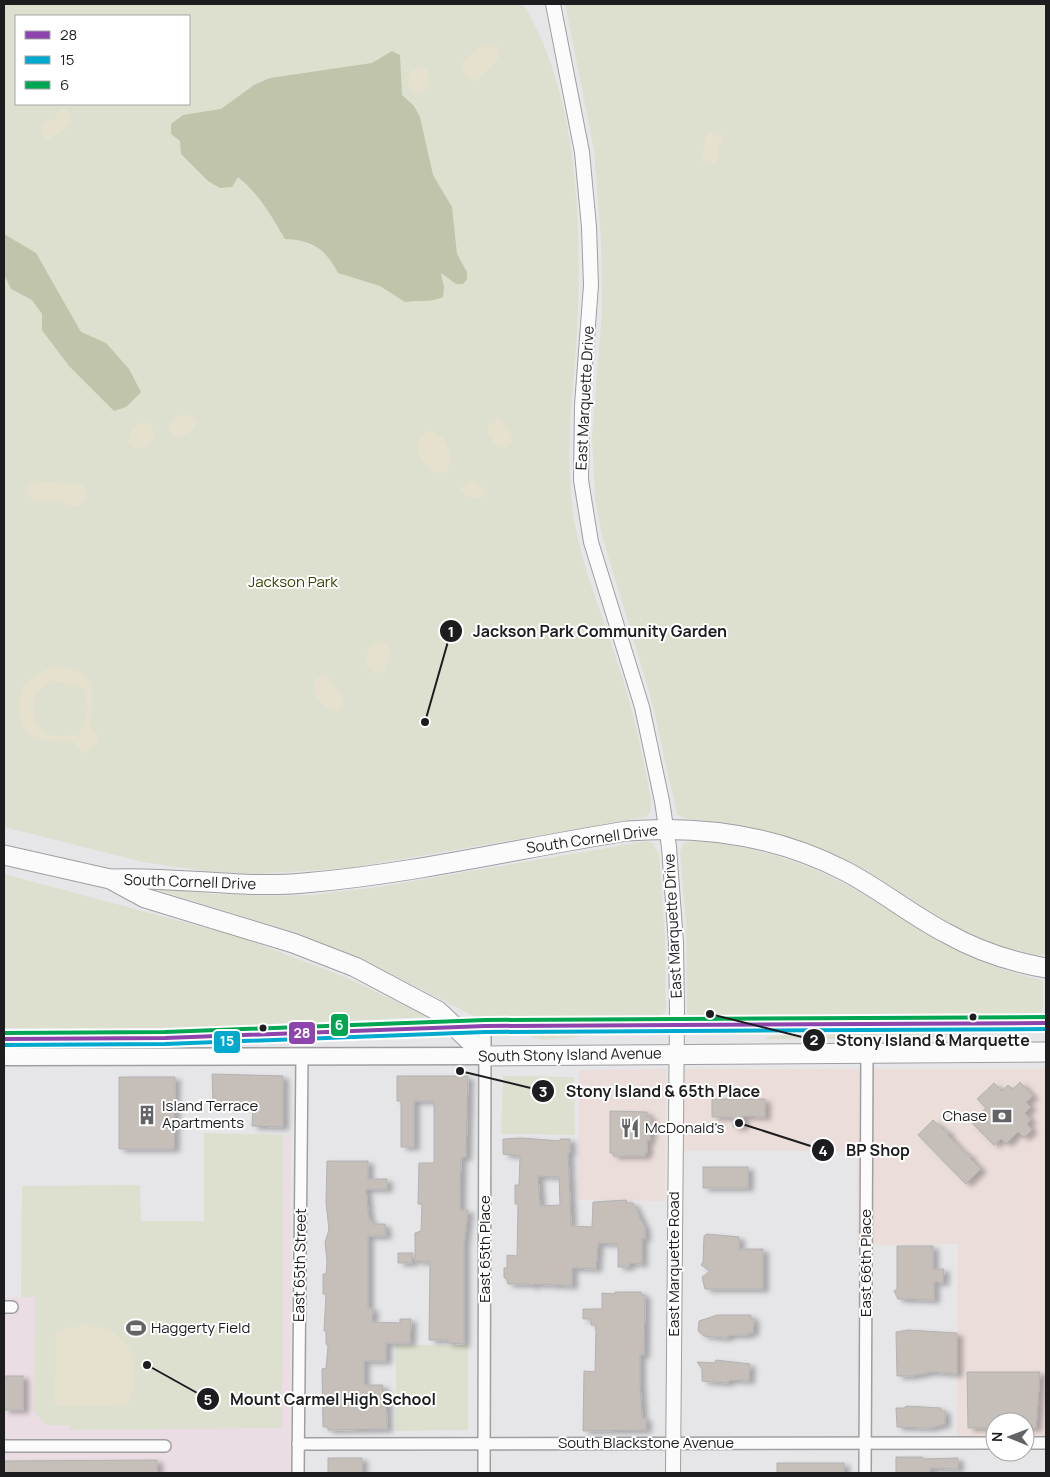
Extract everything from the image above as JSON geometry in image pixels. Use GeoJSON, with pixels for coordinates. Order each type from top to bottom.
{"type":"FeatureCollection","features":[{"type":"Feature","properties":{"kind":"highway","name":"South Cornell Drive"},"geometry":{"type":"LineString","coordinates":[[4,855],[110,879],[150,877],[226,883],[302,884],[369,876],[627,831],[667,829],[713,831],[790,848],[847,872],[964,943],[1010,960],[1046,968]]}},
{"type":"Feature","properties":{"kind":"highway","name":"South Cornell Drive"},"geometry":{"type":"LineString","coordinates":[[110,879],[145,898],[293,943],[356,967],[438,1011],[486,1056]]}},
{"type":"Feature","properties":{"kind":"highway","name":"South Stony Island Avenue"},"geometry":{"type":"LineString","coordinates":[[486,1056],[1046,1052]]}},
{"type":"Feature","properties":{"kind":"main road","name":"South Stony Island Avenue"},"geometry":{"type":"LineString","coordinates":[[4,1039],[174,1038],[485,1026],[1046,1023]]}},
{"type":"Feature","properties":{"kind":"main road","name":"South Stony Island Avenue"},"geometry":{"type":"LineString","coordinates":[[4,1057],[486,1056]]}},
{"type":"Feature","properties":{"kind":"street","name":"East Marquette Drive"},"geometry":{"type":"LineString","coordinates":[[553,4],[582,152],[587,192],[591,285],[582,404],[581,480],[584,504],[599,570],[642,707],[667,829],[676,943],[677,1026],[675,1054]]}},
{"type":"Feature","properties":{"kind":"street","name":"East 65th Place"},"geometry":{"type":"LineString","coordinates":[[484,1473],[485,1026]]}},
{"type":"Feature","properties":{"kind":"street","name":"East 66th Place"},"geometry":{"type":"LineString","coordinates":[[865,1473],[867,1052]]}},
{"type":"Feature","properties":{"kind":"street","name":"East Marquette Road"},"geometry":{"type":"LineString","coordinates":[[673,1473],[675,1054]]}},
{"type":"Feature","properties":{"kind":"street","name":"East 65th Street"},"geometry":{"type":"LineString","coordinates":[[298,1473],[302,1056]]}},
{"type":"Feature","properties":{"kind":"street","name":"South Blackstone Avenue"},"geometry":{"type":"LineString","coordinates":[[298,1444],[985,1443]]}},
{"type":"Feature","properties":{"kind":"street"},"geometry":{"type":"LineString","coordinates":[[4,1446],[165,1446]]}},
{"type":"Feature","properties":{"kind":"shaded area"},"geometry":{"type":"Polygon","coordinates":[[[666,1069],[665,1201],[578,1200],[579,1070],[666,1069]]]}},
{"type":"Feature","properties":{"kind":"shaded area"},"geometry":{"type":"Polygon","coordinates":[[[683,1069],[1046,1069],[1046,1439],[1035,1439],[1035,1412],[985,1412],[985,1438],[957,1438],[958,1244],[857,1246],[857,1151],[684,1151],[683,1069]]]}},
{"type":"Feature","properties":{"kind":"shaded area"},"geometry":{"type":"Polygon","coordinates":[[[204,1133],[291,1135],[290,1473],[4,1473],[4,1297],[21,1297],[22,1186],[140,1185],[141,1221],[204,1221],[204,1133]]]}},
{"type":"Feature","properties":{"kind":"green space","name":"Jackson Park"},"geometry":{"type":"Polygon","coordinates":[[[4,4],[523,4],[542,41],[557,82],[567,126],[574,171],[579,262],[576,348],[570,426],[570,484],[575,524],[584,563],[632,711],[648,783],[651,801],[650,812],[646,817],[350,868],[257,874],[205,871],[143,862],[4,827],[4,4]]]}},
{"type":"Feature","properties":{"kind":"green space"},"geometry":{"type":"Polygon","coordinates":[[[565,4],[1046,4],[1046,953],[1030,955],[1021,953],[963,930],[867,871],[823,850],[755,829],[683,818],[677,814],[651,698],[602,536],[595,499],[592,436],[602,312],[601,242],[594,150],[565,4]]]}},
{"type":"Feature","properties":{"kind":"green space"},"geometry":{"type":"Polygon","coordinates":[[[392,51],[400,55],[402,95],[414,106],[420,117],[433,175],[452,207],[457,254],[467,272],[467,279],[463,284],[456,284],[441,273],[444,287],[443,297],[434,300],[405,302],[380,286],[338,273],[328,258],[317,247],[303,241],[285,239],[270,213],[238,177],[232,187],[220,188],[208,181],[181,154],[180,141],[171,134],[171,124],[183,115],[221,109],[254,85],[270,78],[372,63],[392,51]]]}},
{"type":"Feature","properties":{"kind":"green space"},"geometry":{"type":"Polygon","coordinates":[[[4,234],[36,253],[81,332],[106,343],[129,369],[141,392],[126,407],[114,411],[69,366],[42,330],[42,314],[32,300],[11,289],[4,274],[4,234]]]}},
{"type":"Feature","properties":{"kind":"green space"},"geometry":{"type":"Polygon","coordinates":[[[648,841],[653,844],[659,854],[665,938],[666,1010],[660,1018],[479,1019],[401,979],[317,942],[243,916],[147,887],[148,885],[212,894],[312,895],[378,887],[648,841]]]}},
{"type":"Feature","properties":{"kind":"green space"},"geometry":{"type":"Polygon","coordinates":[[[689,841],[710,842],[752,849],[793,861],[832,877],[965,955],[986,964],[1043,981],[1043,1008],[1040,1014],[690,1018],[687,1013],[686,923],[680,852],[683,844],[689,841]]]}},
{"type":"Feature","properties":{"kind":"green space"},"geometry":{"type":"Polygon","coordinates":[[[4,874],[240,937],[345,977],[429,1017],[73,1033],[62,1028],[4,1028],[4,874]]]}},
{"type":"Feature","properties":{"kind":"green space"},"geometry":{"type":"Polygon","coordinates":[[[969,1030],[969,1033],[915,1039],[766,1039],[766,1037],[815,1031],[969,1030]]]}},
{"type":"Feature","properties":{"kind":"green space"},"geometry":{"type":"Polygon","coordinates":[[[607,1032],[607,1034],[544,1040],[519,1034],[607,1032]]]}},
{"type":"Feature","properties":{"kind":"green space"},"geometry":{"type":"Polygon","coordinates":[[[503,1076],[574,1077],[575,1135],[501,1134],[503,1076]]]}},
{"type":"Feature","properties":{"kind":"green space","name":"Haggerty Field"},"geometry":{"type":"Polygon","coordinates":[[[204,1133],[283,1135],[282,1428],[70,1430],[69,1425],[46,1425],[34,1411],[35,1297],[21,1297],[22,1186],[140,1185],[141,1221],[204,1221],[204,1133]]]}},
{"type":"Feature","properties":{"kind":"green space"},"geometry":{"type":"Polygon","coordinates":[[[396,1345],[468,1345],[468,1430],[396,1431],[396,1345]]]}},
{"type":"Feature","properties":{"kind":"sand"},"geometry":{"type":"Polygon","coordinates":[[[490,44],[499,48],[498,59],[476,81],[466,77],[461,69],[465,60],[476,49],[490,44]]]}},
{"type":"Feature","properties":{"kind":"sand"},"geometry":{"type":"Polygon","coordinates":[[[423,67],[428,71],[428,85],[422,93],[414,94],[408,81],[410,73],[417,68],[423,67]]]}},
{"type":"Feature","properties":{"kind":"sand"},"geometry":{"type":"Polygon","coordinates":[[[61,109],[66,109],[69,113],[70,122],[52,138],[46,139],[41,133],[44,122],[53,120],[61,109]]]}},
{"type":"Feature","properties":{"kind":"sand"},"geometry":{"type":"Polygon","coordinates":[[[712,132],[722,136],[723,141],[718,147],[719,159],[711,164],[704,162],[702,158],[706,136],[712,132]]]}},
{"type":"Feature","properties":{"kind":"sand"},"geometry":{"type":"Polygon","coordinates":[[[186,414],[195,419],[194,427],[189,433],[173,437],[169,425],[177,417],[186,414]]]}},
{"type":"Feature","properties":{"kind":"sand"},"geometry":{"type":"Polygon","coordinates":[[[498,419],[506,426],[510,433],[512,444],[506,448],[496,446],[488,434],[489,422],[498,419]]]}},
{"type":"Feature","properties":{"kind":"sand"},"geometry":{"type":"Polygon","coordinates":[[[142,422],[147,422],[152,427],[153,439],[145,447],[133,448],[128,443],[129,436],[134,428],[142,422]]]}},
{"type":"Feature","properties":{"kind":"sand"},"geometry":{"type":"Polygon","coordinates":[[[426,431],[438,434],[445,441],[451,464],[446,472],[440,473],[429,468],[419,454],[417,442],[426,431]]]}},
{"type":"Feature","properties":{"kind":"sand"},"geometry":{"type":"Polygon","coordinates":[[[32,481],[84,485],[86,496],[80,505],[76,506],[57,501],[35,500],[26,490],[27,485],[32,481]]]}},
{"type":"Feature","properties":{"kind":"sand"},"geometry":{"type":"Polygon","coordinates":[[[475,481],[485,489],[481,499],[468,497],[459,491],[468,482],[475,481]]]}},
{"type":"Feature","properties":{"kind":"sand"},"geometry":{"type":"Polygon","coordinates":[[[381,642],[388,644],[390,652],[384,671],[376,674],[367,666],[367,656],[370,646],[381,642]]]}},
{"type":"Feature","properties":{"kind":"sand"},"geometry":{"type":"Polygon","coordinates":[[[54,666],[78,670],[92,683],[91,726],[100,740],[85,754],[81,749],[78,749],[74,741],[37,738],[28,733],[23,726],[20,717],[20,702],[23,687],[32,677],[54,666]],[[59,682],[47,684],[41,688],[37,694],[34,708],[36,722],[40,728],[52,735],[77,735],[84,725],[88,707],[84,689],[59,682]]]}},
{"type":"Feature","properties":{"kind":"sand"},"geometry":{"type":"Polygon","coordinates":[[[323,675],[340,693],[344,702],[344,706],[339,711],[331,711],[316,697],[315,680],[323,675]]]}},
{"type":"Feature","properties":{"kind":"sand"},"geometry":{"type":"Polygon","coordinates":[[[82,1324],[113,1332],[123,1340],[130,1350],[134,1362],[135,1375],[128,1405],[58,1406],[55,1403],[56,1332],[82,1324]]]}},
{"type":"Feature","properties":{"kind":"building"},"geometry":{"type":"Polygon","coordinates":[[[212,1074],[283,1076],[283,1127],[252,1126],[253,1105],[227,1105],[227,1102],[213,1101],[212,1074]]]}},
{"type":"Feature","properties":{"kind":"building"},"geometry":{"type":"Polygon","coordinates":[[[397,1076],[468,1076],[466,1157],[461,1158],[460,1190],[460,1210],[468,1210],[464,1245],[464,1344],[447,1343],[448,1340],[429,1340],[430,1262],[415,1261],[415,1233],[421,1231],[422,1204],[418,1204],[419,1163],[434,1163],[434,1101],[414,1101],[414,1147],[401,1147],[401,1101],[397,1101],[397,1076]]]}},
{"type":"Feature","properties":{"kind":"building","name":"Island Terrace Apartments"},"geometry":{"type":"Polygon","coordinates":[[[119,1077],[175,1077],[174,1149],[119,1149],[119,1077]]]}},
{"type":"Feature","properties":{"kind":"building","name":"Chase"},"geometry":{"type":"Polygon","coordinates":[[[1020,1082],[1033,1096],[1026,1102],[1031,1107],[1025,1113],[1031,1120],[1027,1124],[1032,1130],[1024,1138],[1018,1132],[1006,1144],[1001,1139],[994,1145],[971,1122],[986,1108],[977,1099],[994,1083],[1002,1091],[1008,1085],[1013,1089],[1020,1082]]]}},
{"type":"Feature","properties":{"kind":"building"},"geometry":{"type":"Polygon","coordinates":[[[712,1099],[765,1099],[765,1117],[743,1116],[743,1127],[733,1127],[733,1117],[712,1117],[712,1099]]]}},
{"type":"Feature","properties":{"kind":"building","name":"McDonald's"},"geometry":{"type":"Polygon","coordinates":[[[610,1111],[647,1112],[647,1117],[651,1117],[650,1140],[647,1140],[647,1153],[645,1153],[645,1156],[613,1156],[613,1153],[610,1153],[610,1111]]]}},
{"type":"Feature","properties":{"kind":"building"},"geometry":{"type":"Polygon","coordinates":[[[933,1120],[944,1130],[948,1131],[948,1135],[966,1154],[970,1154],[970,1158],[981,1169],[966,1184],[918,1135],[933,1120]]]}},
{"type":"Feature","properties":{"kind":"building"},"geometry":{"type":"Polygon","coordinates":[[[522,1138],[560,1141],[560,1139],[570,1139],[570,1153],[568,1153],[571,1226],[592,1227],[593,1202],[626,1200],[627,1203],[633,1203],[645,1228],[645,1239],[642,1238],[642,1264],[629,1263],[629,1267],[618,1267],[618,1244],[598,1243],[596,1269],[572,1268],[572,1286],[535,1284],[532,1287],[529,1284],[508,1284],[506,1278],[504,1278],[504,1268],[507,1268],[507,1255],[517,1256],[518,1204],[515,1204],[515,1185],[519,1185],[520,1156],[503,1154],[503,1139],[522,1138]],[[538,1176],[540,1206],[560,1205],[559,1177],[538,1176]]]}},
{"type":"Feature","properties":{"kind":"building"},"geometry":{"type":"Polygon","coordinates":[[[327,1161],[368,1161],[368,1179],[387,1179],[387,1189],[366,1189],[369,1220],[373,1221],[373,1224],[385,1224],[386,1236],[368,1236],[368,1308],[373,1308],[372,1322],[400,1323],[400,1319],[411,1319],[410,1343],[386,1343],[386,1361],[364,1361],[364,1385],[383,1385],[382,1391],[386,1391],[387,1429],[328,1430],[328,1427],[323,1427],[322,1369],[326,1368],[328,1346],[326,1344],[326,1331],[324,1331],[326,1294],[323,1294],[323,1274],[326,1274],[327,1261],[325,1242],[329,1230],[326,1202],[327,1161]]]}},
{"type":"Feature","properties":{"kind":"building"},"geometry":{"type":"Polygon","coordinates":[[[703,1167],[748,1167],[748,1188],[703,1188],[703,1167]]]}},
{"type":"Feature","properties":{"kind":"building"},"geometry":{"type":"Polygon","coordinates":[[[707,1234],[739,1237],[739,1249],[763,1249],[763,1289],[705,1289],[702,1277],[710,1271],[701,1265],[703,1262],[704,1236],[707,1234]]]}},
{"type":"Feature","properties":{"kind":"building"},"geometry":{"type":"Polygon","coordinates":[[[897,1246],[933,1246],[933,1269],[944,1269],[943,1283],[934,1282],[934,1300],[898,1299],[894,1291],[897,1289],[897,1246]]]}},
{"type":"Feature","properties":{"kind":"building"},"geometry":{"type":"Polygon","coordinates":[[[398,1253],[413,1253],[412,1263],[398,1263],[398,1253]]]}},
{"type":"Feature","properties":{"kind":"building"},"geometry":{"type":"Polygon","coordinates":[[[615,1292],[641,1292],[641,1295],[645,1295],[644,1355],[640,1355],[640,1383],[642,1418],[646,1418],[646,1430],[583,1431],[584,1371],[595,1372],[596,1331],[595,1325],[591,1325],[591,1319],[583,1319],[583,1309],[602,1309],[602,1293],[615,1294],[615,1292]]]}},
{"type":"Feature","properties":{"kind":"building"},"geometry":{"type":"Polygon","coordinates":[[[717,1315],[751,1315],[751,1319],[754,1319],[753,1333],[748,1333],[748,1335],[731,1335],[726,1338],[704,1336],[698,1331],[699,1321],[717,1315]]]}},
{"type":"Feature","properties":{"kind":"building"},"geometry":{"type":"Polygon","coordinates":[[[908,1330],[957,1333],[957,1374],[931,1372],[912,1376],[897,1376],[896,1332],[908,1330]]]}},
{"type":"Feature","properties":{"kind":"building"},"geometry":{"type":"Polygon","coordinates":[[[716,1360],[750,1364],[749,1381],[731,1380],[727,1383],[702,1381],[702,1369],[697,1362],[714,1363],[716,1360]]]}},
{"type":"Feature","properties":{"kind":"building"},"geometry":{"type":"Polygon","coordinates":[[[967,1372],[1040,1372],[1036,1428],[1035,1412],[985,1412],[985,1428],[968,1428],[967,1372]]]}},
{"type":"Feature","properties":{"kind":"building"},"geometry":{"type":"Polygon","coordinates":[[[4,1376],[23,1376],[23,1410],[4,1410],[4,1376]]]}},
{"type":"Feature","properties":{"kind":"building"},"geometry":{"type":"Polygon","coordinates":[[[906,1406],[941,1408],[941,1411],[945,1411],[945,1424],[930,1428],[897,1427],[896,1408],[904,1408],[906,1406]]]}},
{"type":"Feature","properties":{"kind":"building"},"geometry":{"type":"Polygon","coordinates":[[[896,1457],[922,1457],[923,1459],[958,1458],[958,1469],[930,1468],[930,1473],[896,1473],[896,1457]]]}},
{"type":"Feature","properties":{"kind":"building"},"geometry":{"type":"Polygon","coordinates":[[[328,1458],[362,1458],[362,1473],[328,1473],[328,1458]]]}},
{"type":"Feature","properties":{"kind":"building"},"geometry":{"type":"Polygon","coordinates":[[[157,1460],[157,1473],[4,1473],[4,1461],[157,1460]]]}},
{"type":"Feature","properties":{"kind":"building"},"geometry":{"type":"Polygon","coordinates":[[[777,1463],[844,1463],[844,1473],[777,1473],[777,1463]]]}},
{"type":"Feature","properties":{"kind":"transit line","name":"6"},"geometry":{"type":"LineString","coordinates":[[4,1033],[165,1032],[485,1020],[1046,1017]]}},
{"type":"Feature","properties":{"kind":"transit line","name":"28"},"geometry":{"type":"LineString","coordinates":[[4,1039],[165,1038],[485,1026],[1046,1023]]}},
{"type":"Feature","properties":{"kind":"transit line","name":"15"},"geometry":{"type":"LineString","coordinates":[[4,1045],[165,1044],[485,1032],[1046,1029]]}},
{"type":"Feature","properties":{"kind":"place","name":"Jackson Park Community Garden"},"geometry":{"type":"Point","coordinates":[425,722]}},
{"type":"Feature","properties":{"kind":"place","name":"Stony Island & Marquette"},"geometry":{"type":"Point","coordinates":[710,1014]}},
{"type":"Feature","properties":{"kind":"place","name":"Stony Island & 65th Place"},"geometry":{"type":"Point","coordinates":[460,1071]}},
{"type":"Feature","properties":{"kind":"place","name":"Island Terrace Apartments"},"geometry":{"type":"Point","coordinates":[147,1115]}},
{"type":"Feature","properties":{"kind":"place","name":"Chase"},"geometry":{"type":"Point","coordinates":[1002,1116]}},
{"type":"Feature","properties":{"kind":"place","name":"BP Shop"},"geometry":{"type":"Point","coordinates":[739,1123]}},
{"type":"Feature","properties":{"kind":"place","name":"McDonald's"},"geometry":{"type":"Point","coordinates":[630,1128]}},
{"type":"Feature","properties":{"kind":"place","name":"Haggerty Field"},"geometry":{"type":"Point","coordinates":[136,1328]}},
{"type":"Feature","properties":{"kind":"place","name":"Mount Carmel High School"},"geometry":{"type":"Point","coordinates":[147,1365]}}]}
